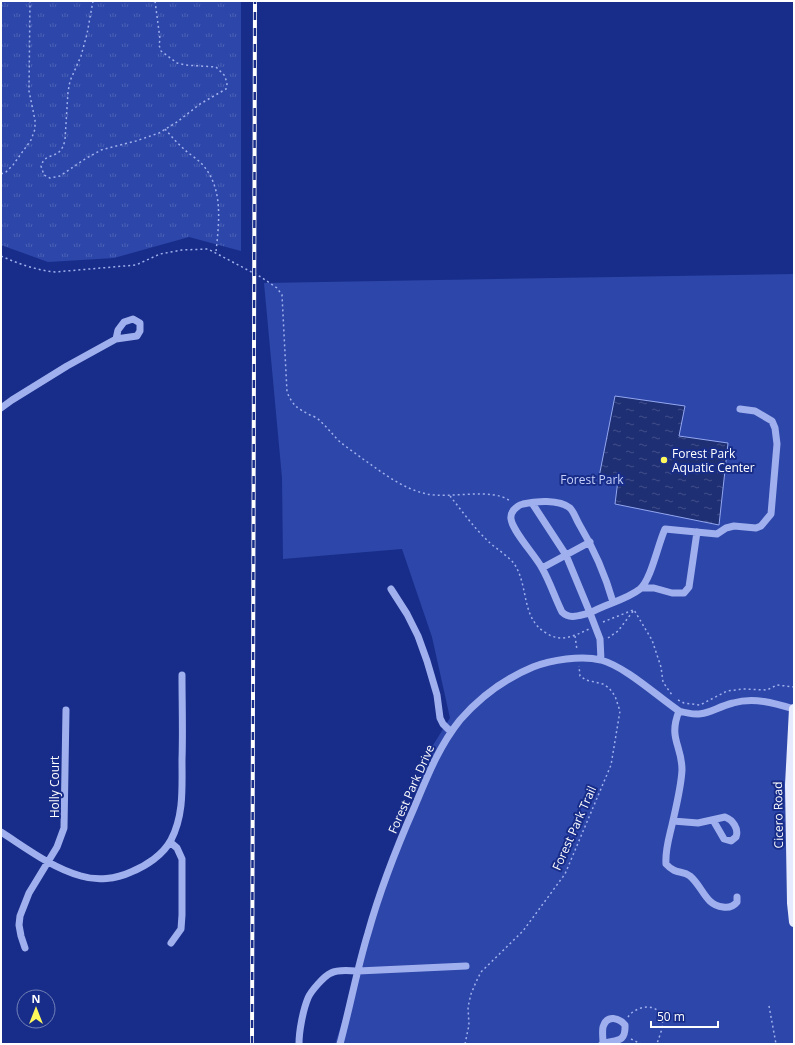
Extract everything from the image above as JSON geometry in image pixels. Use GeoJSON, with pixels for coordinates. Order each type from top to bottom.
{"type":"FeatureCollection","features":[{"type":"Feature","properties":{"kind":"main road","name":"Cicero Road"},"geometry":{"type":"LineString","coordinates":[[794,709],[790,785],[792,903],[794,922]]}},
{"type":"Feature","properties":{"kind":"street"},"geometry":{"type":"LineString","coordinates":[[1,408],[67,366],[116,339]]}},
{"type":"Feature","properties":{"kind":"street"},"geometry":{"type":"LineString","coordinates":[[641,588],[647,578],[660,539],[665,529],[717,534],[730,527],[756,528],[761,526],[771,514],[778,444],[775,428],[772,421],[755,411],[740,409]]}},
{"type":"Feature","properties":{"kind":"street"},"geometry":{"type":"LineString","coordinates":[[613,602],[607,582],[590,542],[570,509],[559,503],[548,502],[522,504],[516,507],[511,514],[511,520],[515,529],[542,568],[562,612],[566,616],[570,617],[590,613],[613,602],[641,588],[654,588],[672,593],[684,593],[689,587],[697,532]]}},
{"type":"Feature","properties":{"kind":"street"},"geometry":{"type":"LineString","coordinates":[[532,503],[566,555],[596,626],[600,639],[601,660]]}},
{"type":"Feature","properties":{"kind":"street"},"geometry":{"type":"LineString","coordinates":[[542,568],[590,542]]}},
{"type":"Feature","properties":{"kind":"street"},"geometry":{"type":"LineString","coordinates":[[391,589],[407,614],[418,636],[428,661],[435,688],[440,718],[443,724],[451,732]]}},
{"type":"Feature","properties":{"kind":"street","name":"Forest Park Drive"},"geometry":{"type":"LineString","coordinates":[[340,1044],[374,913],[399,843],[440,750],[451,732],[477,703],[503,683],[539,665],[566,659],[601,660],[631,676],[679,711],[688,714],[711,712],[732,703],[754,701],[771,702],[794,709]]}},
{"type":"Feature","properties":{"kind":"street"},"geometry":{"type":"LineString","coordinates":[[1,832],[48,861],[74,874],[82,876],[97,879],[124,876],[146,865],[170,842],[181,807],[182,675]]}},
{"type":"Feature","properties":{"kind":"street","name":"Holly Court"},"geometry":{"type":"LineString","coordinates":[[25,948],[20,936],[20,916],[29,893],[57,847],[65,818],[66,710]]}},
{"type":"Feature","properties":{"kind":"street"},"geometry":{"type":"LineString","coordinates":[[679,711],[674,726],[674,732],[680,755],[682,772],[673,821],[666,848],[666,864],[674,871],[689,875],[710,902],[717,906],[734,906],[738,902],[738,897]]}},
{"type":"Feature","properties":{"kind":"street"},"geometry":{"type":"LineString","coordinates":[[673,821],[698,823],[712,820]]}},
{"type":"Feature","properties":{"kind":"street"},"geometry":{"type":"LineString","coordinates":[[170,842],[177,848],[182,858],[182,915],[180,929],[175,939],[171,943]]}},
{"type":"Feature","properties":{"kind":"street"},"geometry":{"type":"LineString","coordinates":[[299,1044],[299,1032],[308,998],[321,981],[330,973],[341,970],[358,972],[466,966]]}},
{"type":"Feature","properties":{"kind":"path"},"geometry":{"type":"LineString","coordinates":[[1,174],[6,172],[13,165],[31,140],[35,129],[35,120],[28,91],[30,1]]}},
{"type":"Feature","properties":{"kind":"path"},"geometry":{"type":"LineString","coordinates":[[93,1],[81,56],[70,81],[64,147],[58,154],[44,160],[41,166],[44,175],[50,178],[60,176],[101,150],[136,141],[165,129],[177,122],[200,104],[226,89],[227,84],[225,76],[216,67],[177,63],[161,52],[155,1]]}},
{"type":"Feature","properties":{"kind":"path"},"geometry":{"type":"LineString","coordinates":[[165,129],[183,149],[201,164],[211,178],[217,197],[219,218],[216,252]]}},
{"type":"Feature","properties":{"kind":"path"},"geometry":{"type":"LineString","coordinates":[[1,256],[18,264],[55,272],[136,265],[160,254],[182,250],[208,249],[216,252],[261,277],[277,288],[282,295],[287,392],[292,403],[299,409],[320,420],[340,442],[408,488],[427,494],[449,496],[470,494],[501,496],[507,498],[512,503]]}},
{"type":"Feature","properties":{"kind":"path"},"geometry":{"type":"LineString","coordinates":[[449,496],[487,540],[515,564],[520,576],[531,618],[535,625],[547,634],[561,639],[575,636],[602,622],[634,610]]}},
{"type":"Feature","properties":{"kind":"path"},"geometry":{"type":"LineString","coordinates":[[600,639],[607,638],[618,631],[634,610]]}},
{"type":"Feature","properties":{"kind":"path"},"geometry":{"type":"LineString","coordinates":[[634,610],[654,644],[661,667],[663,682],[672,695]]}},
{"type":"Feature","properties":{"kind":"path","name":"Forest Park Trail"},"geometry":{"type":"LineString","coordinates":[[465,1044],[469,1025],[468,1007],[471,994],[481,972],[523,931],[565,874],[611,764],[620,711],[615,696],[609,688],[603,684],[586,680],[580,676],[575,636]]}},
{"type":"Feature","properties":{"kind":"path"},"geometry":{"type":"LineString","coordinates":[[678,700],[684,703],[700,705],[727,692],[743,689],[766,690],[777,685],[794,687]]}},
{"type":"Feature","properties":{"kind":"path"},"geometry":{"type":"LineString","coordinates":[[769,1006],[776,1044]]}},
{"type":"Feature","properties":{"kind":"path"},"geometry":{"type":"LineString","coordinates":[[628,1016],[636,1010],[644,1007],[653,1008],[659,1012],[662,1016],[663,1023],[657,1044]]}},
{"type":"Feature","properties":{"kind":"path"},"geometry":{"type":"LineString","coordinates":[[630,1038],[641,1044]]}},
{"type":"Feature","properties":{"kind":"green space"},"geometry":{"type":"Polygon","coordinates":[[[1,1],[241,1],[241,251],[189,237],[114,258],[48,262],[1,245],[1,1]]]}},
{"type":"Feature","properties":{"kind":"green space","name":"Forest Park"},"geometry":{"type":"Polygon","coordinates":[[[794,274],[794,1044],[335,1044],[430,750],[450,718],[432,637],[402,549],[283,559],[282,478],[264,283],[794,274]]]}},
{"type":"Feature","properties":{"kind":"water","name":"Forest Park Aquatic Center"},"geometry":{"type":"Polygon","coordinates":[[[615,396],[685,406],[679,436],[728,443],[719,525],[615,504],[618,480],[599,477],[615,396]]]}},
{"type":"Feature","properties":{"kind":"railway"},"geometry":{"type":"LineString","coordinates":[[252,1044],[255,1]]}},
{"type":"Feature","properties":{"kind":"place","name":"Forest Park Aquatic Center"},"geometry":{"type":"Point","coordinates":[664,460]}}]}
